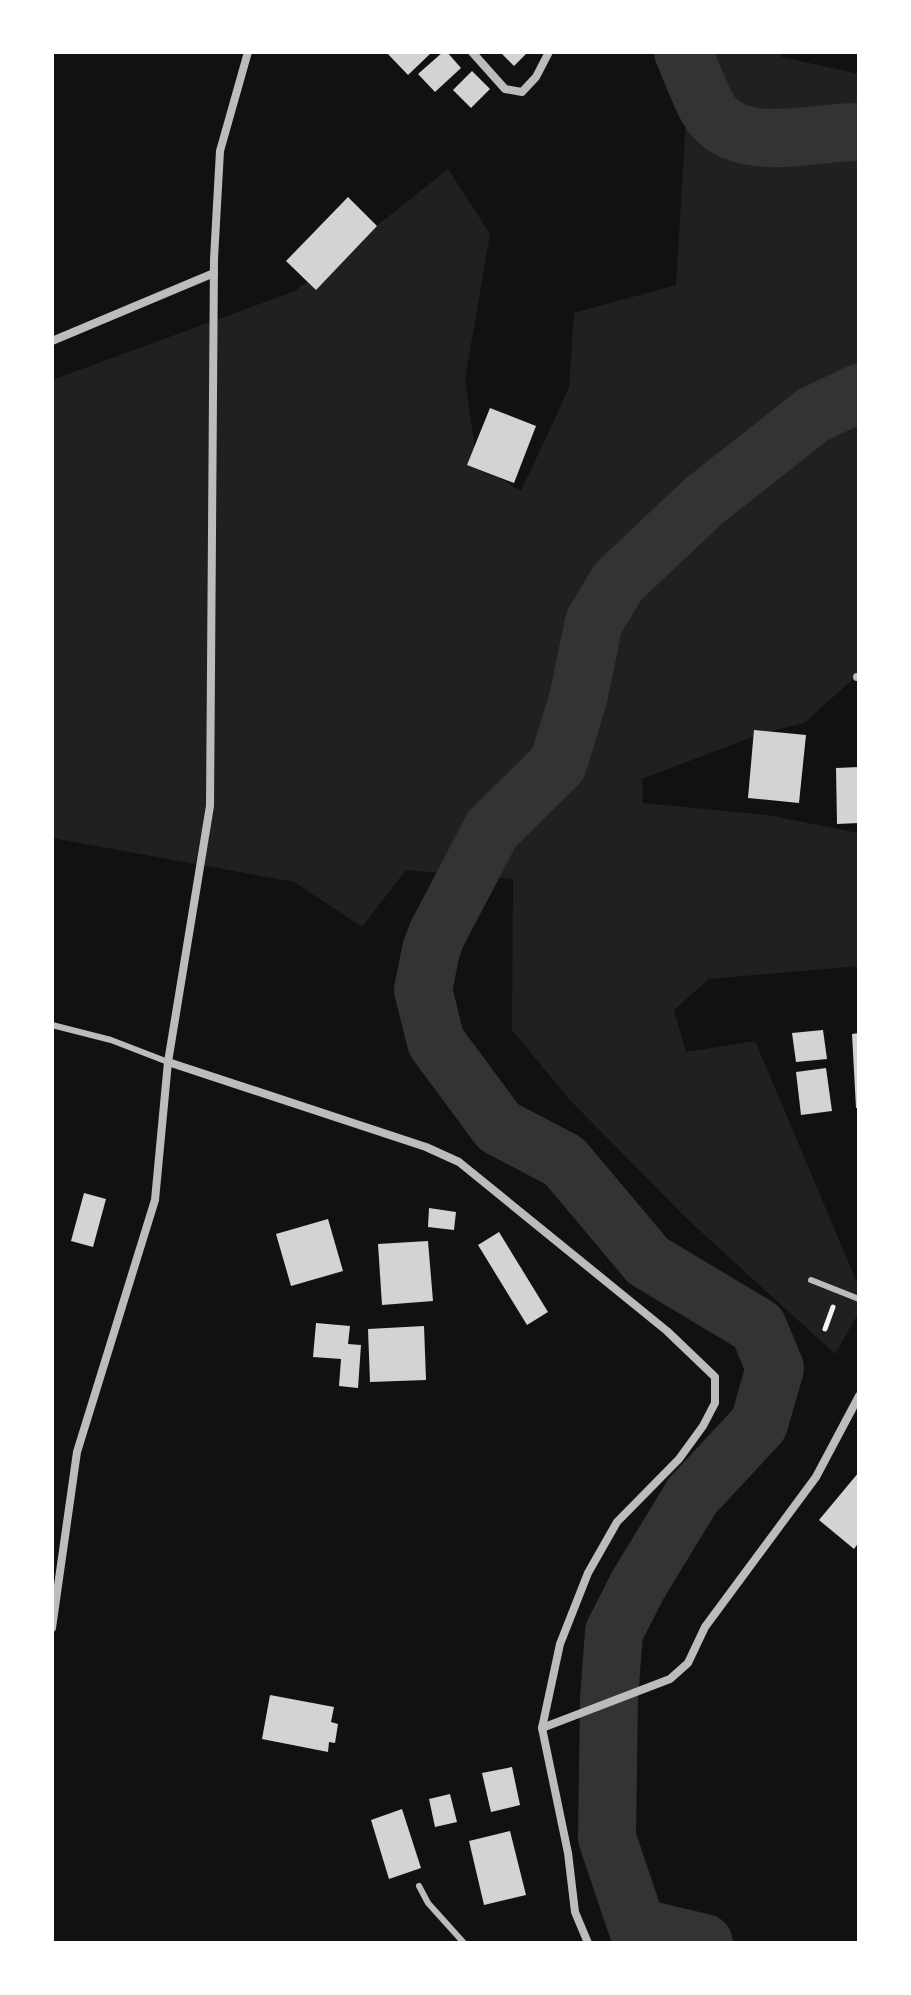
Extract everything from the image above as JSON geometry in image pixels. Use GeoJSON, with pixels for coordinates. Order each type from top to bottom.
{"type":"FeatureCollection","features":[{"type":"Feature","properties":{"kind":"street"},"geometry":{"type":"LineString","coordinates":[[52,1628],[77,1452],[155,1200],[168,1062],[210,806],[214,273],[220,151],[248,52]]}},
{"type":"Feature","properties":{"kind":"street"},"geometry":{"type":"LineString","coordinates":[[472,52],[505,89],[522,92],[536,77],[549,52]]}},
{"type":"Feature","properties":{"kind":"street"},"geometry":{"type":"LineString","coordinates":[[52,341],[214,273]]}},
{"type":"Feature","properties":{"kind":"street"},"geometry":{"type":"LineString","coordinates":[[168,1062],[426,1147],[459,1162],[667,1331],[715,1377],[715,1403],[703,1426],[679,1459],[617,1522],[588,1573],[560,1644],[542,1728],[568,1853],[575,1912],[588,1943]]}},
{"type":"Feature","properties":{"kind":"street"},"geometry":{"type":"LineString","coordinates":[[542,1728],[670,1679],[688,1663],[705,1627],[816,1477],[859,1396]]}},
{"type":"Feature","properties":{"kind":"lane"},"geometry":{"type":"LineString","coordinates":[[52,1025],[111,1040],[168,1062]]}},
{"type":"Feature","properties":{"kind":"lane"},"geometry":{"type":"LineString","coordinates":[[811,1280],[859,1299]]}},
{"type":"Feature","properties":{"kind":"lane"},"geometry":{"type":"LineString","coordinates":[[419,1886],[428,1903],[464,1943]]}},
{"type":"Feature","properties":{"kind":"shaded area"},"geometry":{"type":"Polygon","coordinates":[[[690,52],[781,52],[782,57],[859,74],[859,674],[804,723],[760,734],[642,779],[643,803],[767,815],[859,833],[859,966],[709,979],[674,1010],[686,1052],[755,1041],[859,1287],[859,1312],[835,1354],[686,1218],[569,1099],[512,1030],[513,879],[406,870],[362,927],[294,882],[52,838],[52,380],[295,291],[448,169],[490,234],[465,379],[477,464],[521,491],[569,388],[574,313],[676,285],[690,52]]]}},
{"type":"Feature","properties":{"kind":"building"},"geometry":{"type":"Polygon","coordinates":[[[386,52],[432,52],[408,75],[386,52]]]}},
{"type":"Feature","properties":{"kind":"building"},"geometry":{"type":"Polygon","coordinates":[[[443,52],[447,52],[461,68],[435,92],[418,74],[443,52]]]}},
{"type":"Feature","properties":{"kind":"building"},"geometry":{"type":"Polygon","coordinates":[[[500,52],[528,52],[514,66],[500,52]]]}},
{"type":"Feature","properties":{"kind":"building"},"geometry":{"type":"Polygon","coordinates":[[[472,71],[490,89],[471,108],[453,90],[472,71]]]}},
{"type":"Feature","properties":{"kind":"building"},"geometry":{"type":"Polygon","coordinates":[[[348,197],[377,226],[316,290],[286,261],[348,197]]]}},
{"type":"Feature","properties":{"kind":"building"},"geometry":{"type":"Polygon","coordinates":[[[490,408],[536,426],[514,483],[467,465],[490,408]]]}},
{"type":"Feature","properties":{"kind":"building"},"geometry":{"type":"Polygon","coordinates":[[[754,730],[806,735],[799,803],[748,798],[754,730]]]}},
{"type":"Feature","properties":{"kind":"building"},"geometry":{"type":"Polygon","coordinates":[[[859,767],[859,823],[837,824],[836,768],[859,767]]]}},
{"type":"Feature","properties":{"kind":"building"},"geometry":{"type":"Polygon","coordinates":[[[823,1030],[827,1059],[796,1062],[792,1033],[823,1030]]]}},
{"type":"Feature","properties":{"kind":"building"},"geometry":{"type":"Polygon","coordinates":[[[859,1033],[859,1108],[856,1108],[852,1034],[859,1033]]]}},
{"type":"Feature","properties":{"kind":"building"},"geometry":{"type":"Polygon","coordinates":[[[826,1068],[832,1111],[801,1115],[796,1072],[826,1068]]]}},
{"type":"Feature","properties":{"kind":"building"},"geometry":{"type":"Polygon","coordinates":[[[84,1193],[106,1199],[93,1247],[71,1241],[84,1193]]]}},
{"type":"Feature","properties":{"kind":"building"},"geometry":{"type":"Polygon","coordinates":[[[429,1208],[456,1212],[454,1230],[428,1227],[429,1208]]]}},
{"type":"Feature","properties":{"kind":"building"},"geometry":{"type":"Polygon","coordinates":[[[328,1219],[343,1271],[291,1286],[276,1234],[328,1219]]]}},
{"type":"Feature","properties":{"kind":"building"},"geometry":{"type":"Polygon","coordinates":[[[499,1232],[548,1312],[527,1325],[478,1245],[499,1232]]]}},
{"type":"Feature","properties":{"kind":"building"},"geometry":{"type":"Polygon","coordinates":[[[428,1241],[433,1301],[382,1305],[378,1244],[428,1241]]]}},
{"type":"Feature","properties":{"kind":"building"},"geometry":{"type":"Polygon","coordinates":[[[316,1323],[350,1326],[348,1344],[361,1345],[358,1388],[339,1386],[341,1359],[313,1357],[316,1323]]]}},
{"type":"Feature","properties":{"kind":"building"},"geometry":{"type":"Polygon","coordinates":[[[424,1326],[426,1380],[370,1382],[368,1329],[424,1326]]]}},
{"type":"Feature","properties":{"kind":"building"},"geometry":{"type":"Polygon","coordinates":[[[859,1472],[859,1542],[854,1549],[819,1520],[859,1472]]]}},
{"type":"Feature","properties":{"kind":"building"},"geometry":{"type":"Polygon","coordinates":[[[270,1695],[334,1707],[331,1722],[338,1724],[335,1743],[329,1742],[328,1752],[262,1739],[270,1695]]]}},
{"type":"Feature","properties":{"kind":"building"},"geometry":{"type":"Polygon","coordinates":[[[512,1767],[520,1805],[491,1812],[482,1773],[512,1767]]]}},
{"type":"Feature","properties":{"kind":"building"},"geometry":{"type":"Polygon","coordinates":[[[450,1794],[457,1822],[435,1827],[429,1799],[450,1794]]]}},
{"type":"Feature","properties":{"kind":"building"},"geometry":{"type":"Polygon","coordinates":[[[402,1809],[421,1868],[389,1879],[371,1820],[402,1809]]]}},
{"type":"Feature","properties":{"kind":"building"},"geometry":{"type":"Polygon","coordinates":[[[510,1831],[526,1895],[484,1905],[469,1841],[510,1831]]]}},
{"type":"Feature","properties":{"kind":"waterway"},"geometry":{"type":"LineString","coordinates":[[683,52],[708,109],[721,124],[738,133],[778,138],[859,132]]}},
{"type":"Feature","properties":{"kind":"waterway"},"geometry":{"type":"LineString","coordinates":[[704,1943],[637,1927],[607,1838],[609,1698],[614,1632],[638,1585],[692,1496],[759,1424],[775,1368],[758,1327],[648,1261],[564,1161],[499,1127],[436,1042],[423,990],[437,934],[492,829],[558,764],[578,699],[594,622],[618,582],[705,500],[813,415],[859,393]]}}]}
